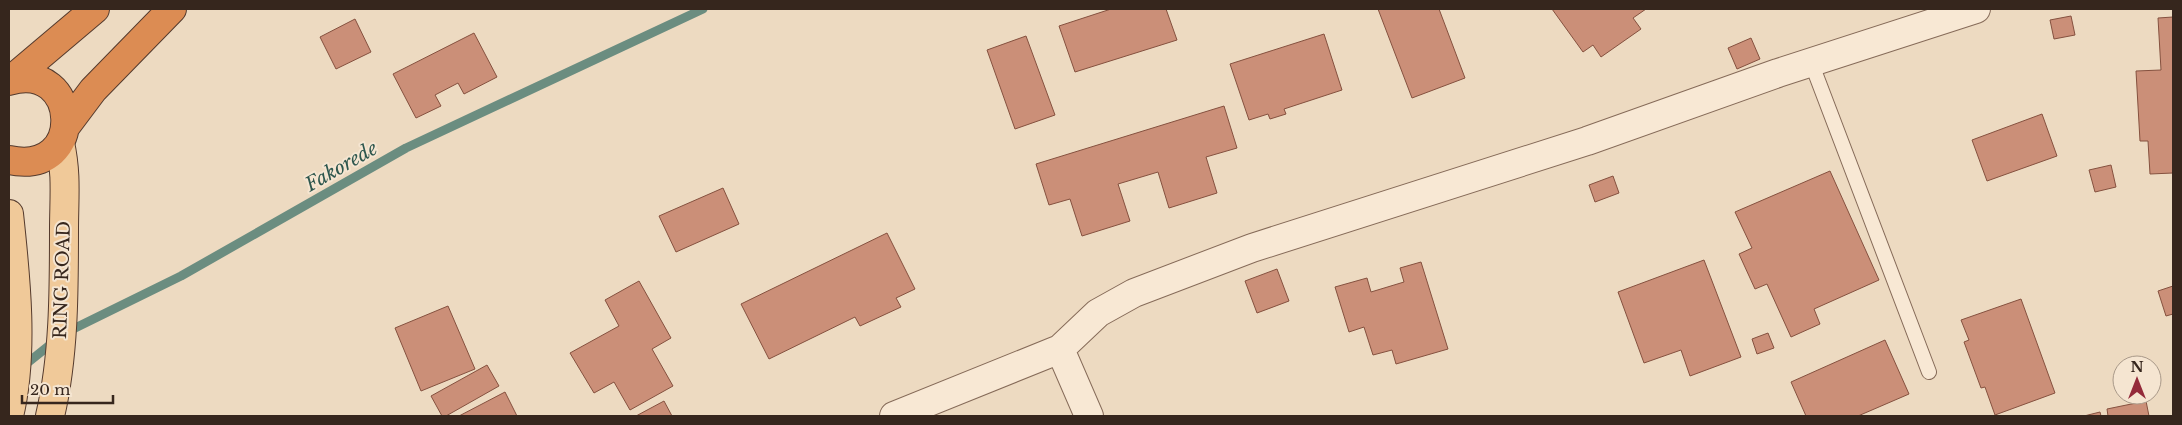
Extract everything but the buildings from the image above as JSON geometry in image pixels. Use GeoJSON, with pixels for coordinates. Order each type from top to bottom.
{"type":"FeatureCollection","features":[{"type":"Feature","properties":{"kind":"highway"},"geometry":{"type":"LineString","coordinates":[[10,81],[96,9]]}},
{"type":"Feature","properties":{"kind":"highway"},"geometry":{"type":"LineString","coordinates":[[9,160],[31,162],[42,158],[63,135],[93,90],[172,9]]}},
{"type":"Feature","properties":{"kind":"highway"},"geometry":{"type":"LineString","coordinates":[[10,81],[23,78],[47,84],[63,102],[66,114],[63,135]]}},
{"type":"Feature","properties":{"kind":"main road","name":"RING ROAD"},"geometry":{"type":"LineString","coordinates":[[50,416],[61,335],[64,277],[65,167],[63,135]]}},
{"type":"Feature","properties":{"kind":"main road"},"geometry":{"type":"LineString","coordinates":[[9,214],[16,321],[16,372],[9,416]]}},
{"type":"Feature","properties":{"kind":"street"},"geometry":{"type":"LineString","coordinates":[[894,416],[1060,349],[1098,313],[1134,293],[1252,248],[1587,140],[1811,62],[1976,9]]}},
{"type":"Feature","properties":{"kind":"street"},"geometry":{"type":"LineString","coordinates":[[1060,349],[1089,416]]}},
{"type":"Feature","properties":{"kind":"lane"},"geometry":{"type":"LineString","coordinates":[[1811,62],[1929,372]]}},
{"type":"Feature","properties":{"kind":"waterway","name":"Fakorede"},"geometry":{"type":"LineString","coordinates":[[67,332],[181,276],[406,148],[703,9]]}},
{"type":"Feature","properties":{"kind":"waterway","name":"Fakorede"},"geometry":{"type":"LineString","coordinates":[[21,368],[56,340]]}}]}
